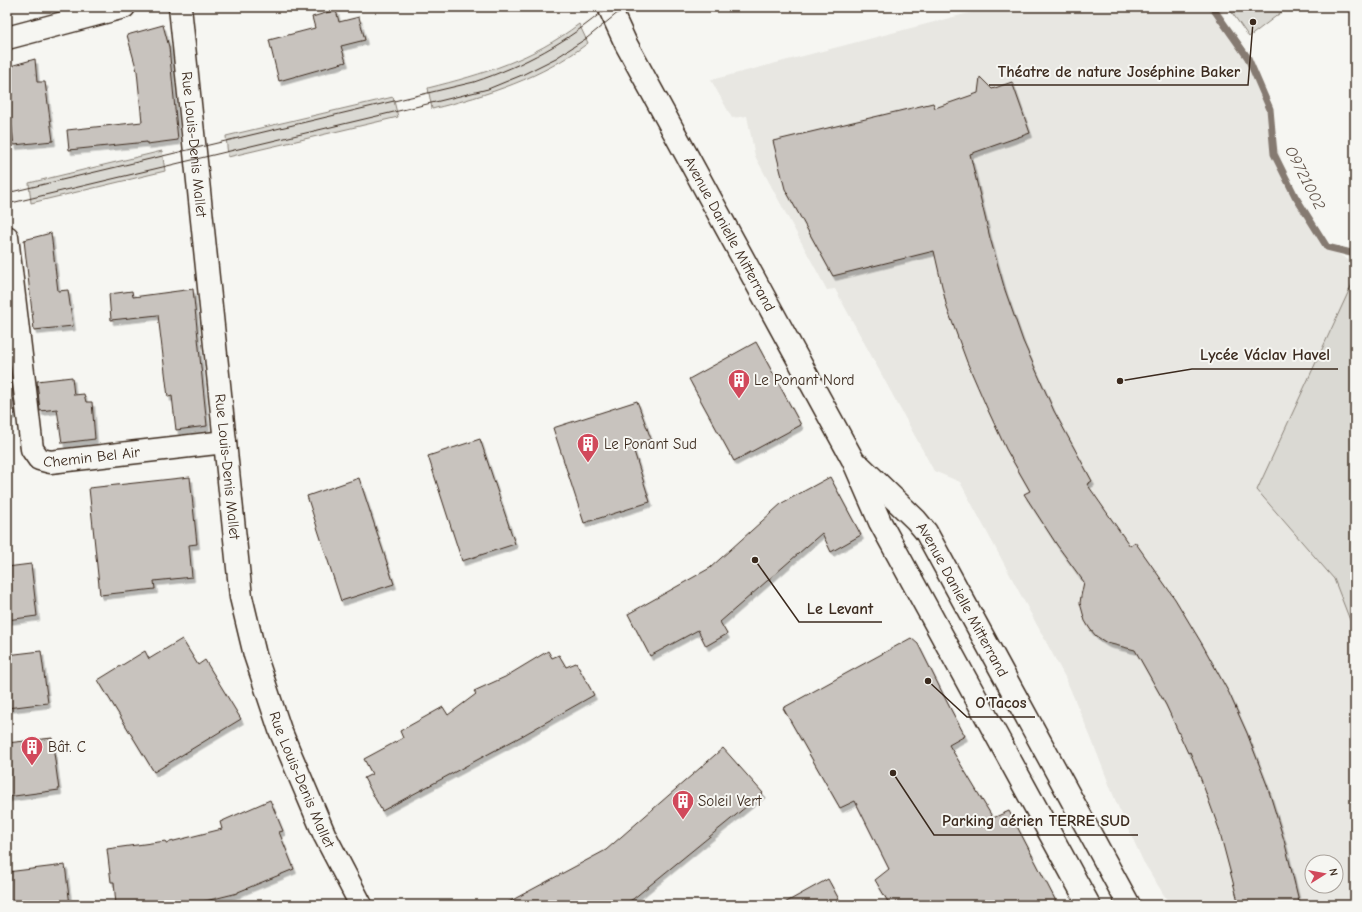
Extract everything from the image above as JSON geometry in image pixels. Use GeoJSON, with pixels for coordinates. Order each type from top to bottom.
{"type":"FeatureCollection","features":[{"type":"Feature","properties":{"kind":"street"},"geometry":{"type":"LineString","coordinates":[[7,38],[124,7]]}},
{"type":"Feature","properties":{"kind":"street","name":"Rue Louis-Denis Mallet"},"geometry":{"type":"LineString","coordinates":[[180,7],[241,596],[255,656],[280,730],[325,836],[360,905]]}},
{"type":"Feature","properties":{"kind":"street","name":"Avenue Danielle Mitterrand"},"geometry":{"type":"LineString","coordinates":[[609,7],[626,44],[853,460],[880,522],[1089,905]]}},
{"type":"Feature","properties":{"kind":"street","name":"Chemin Bel Air"},"geometry":{"type":"LineString","coordinates":[[7,237],[32,449],[39,459],[50,462],[225,442]]}},
{"type":"Feature","properties":{"kind":"street","name":"Avenue Danielle Mitterrand"},"geometry":{"type":"LineString","coordinates":[[853,460],[916,520],[926,532],[1122,902]]}},
{"type":"Feature","properties":{"kind":"shaded area"},"geometry":{"type":"Polygon","coordinates":[[[992,7],[1219,7],[1265,99],[1286,178],[1327,247],[1355,264],[1355,905],[1170,905],[1143,861],[1116,802],[1066,679],[960,482],[934,471],[835,289],[827,290],[755,156],[747,116],[732,118],[711,80],[992,7]]]}},
{"type":"Feature","properties":{"kind":"shaded area"},"geometry":{"type":"Polygon","coordinates":[[[1228,7],[1288,7],[1249,37],[1228,7]]]}},
{"type":"Feature","properties":{"kind":"shaded area"},"geometry":{"type":"Polygon","coordinates":[[[579,24],[588,43],[552,66],[514,84],[474,98],[432,109],[428,88],[488,71],[526,56],[544,47],[579,24]]]}},
{"type":"Feature","properties":{"kind":"shaded area"},"geometry":{"type":"Polygon","coordinates":[[[393,97],[398,117],[228,157],[226,136],[393,97]]]}},
{"type":"Feature","properties":{"kind":"shaded area"},"geometry":{"type":"Polygon","coordinates":[[[162,151],[165,171],[31,203],[29,183],[162,151]]]}},
{"type":"Feature","properties":{"kind":"shaded area"},"geometry":{"type":"Polygon","coordinates":[[[1353,282],[1355,283],[1355,633],[1334,579],[1257,490],[1353,282]]]}},
{"type":"Feature","properties":{"kind":"building"},"geometry":{"type":"Polygon","coordinates":[[[336,10],[339,22],[359,17],[365,40],[341,46],[346,62],[279,81],[269,40],[315,28],[312,17],[336,10]]]}},
{"type":"Feature","properties":{"kind":"building"},"geometry":{"type":"Polygon","coordinates":[[[163,25],[169,47],[178,140],[69,150],[67,130],[142,122],[137,71],[127,35],[163,25]]]}},
{"type":"Feature","properties":{"kind":"building"},"geometry":{"type":"Polygon","coordinates":[[[35,59],[37,82],[45,82],[53,141],[14,145],[7,90],[7,67],[35,59]]]}},
{"type":"Feature","properties":{"kind":"building"},"geometry":{"type":"Polygon","coordinates":[[[980,77],[992,89],[1012,82],[1030,133],[970,154],[990,238],[1005,290],[1023,341],[1054,411],[1092,481],[1087,484],[1130,546],[1135,542],[1175,599],[1229,693],[1247,733],[1267,785],[1284,840],[1300,905],[1239,905],[1219,829],[1202,782],[1190,752],[1188,753],[1166,705],[1135,650],[1107,643],[1096,636],[1090,629],[1085,621],[1080,603],[1084,582],[1057,545],[1024,494],[1030,491],[1006,449],[987,408],[967,362],[947,308],[934,251],[833,276],[785,189],[773,141],[933,103],[935,108],[978,93],[980,77]]]}},
{"type":"Feature","properties":{"kind":"building"},"geometry":{"type":"Polygon","coordinates":[[[51,233],[58,291],[68,290],[73,326],[34,330],[24,240],[51,233]]]}},
{"type":"Feature","properties":{"kind":"building"},"geometry":{"type":"Polygon","coordinates":[[[193,289],[207,426],[176,430],[172,396],[168,397],[158,315],[111,320],[109,294],[132,291],[133,297],[193,289]]]}},
{"type":"Feature","properties":{"kind":"building","name":"Le Ponant Nord"},"geometry":{"type":"Polygon","coordinates":[[[756,342],[801,425],[734,461],[689,379],[756,342]]]}},
{"type":"Feature","properties":{"kind":"building"},"geometry":{"type":"Polygon","coordinates":[[[72,377],[74,395],[84,394],[86,402],[92,402],[95,439],[62,443],[57,409],[40,411],[37,381],[72,377]]]}},
{"type":"Feature","properties":{"kind":"building"},"geometry":{"type":"Polygon","coordinates":[[[12,383],[15,414],[7,415],[7,384],[12,383]]]}},
{"type":"Feature","properties":{"kind":"building","name":"Le Ponant Sud"},"geometry":{"type":"Polygon","coordinates":[[[637,401],[651,439],[632,445],[650,502],[584,523],[553,428],[637,401]]]}},
{"type":"Feature","properties":{"kind":"building"},"geometry":{"type":"Polygon","coordinates":[[[480,439],[515,544],[462,561],[428,456],[480,439]]]}},
{"type":"Feature","properties":{"kind":"building"},"geometry":{"type":"Polygon","coordinates":[[[190,477],[197,544],[189,545],[192,577],[154,581],[155,589],[100,595],[89,488],[190,477]]]}},
{"type":"Feature","properties":{"kind":"building"},"geometry":{"type":"Polygon","coordinates":[[[830,477],[861,535],[831,552],[822,533],[720,622],[727,634],[706,646],[698,630],[650,656],[628,614],[710,568],[782,503],[830,477]]]}},
{"type":"Feature","properties":{"kind":"building"},"geometry":{"type":"Polygon","coordinates":[[[359,478],[394,584],[341,601],[307,496],[359,478]]]}},
{"type":"Feature","properties":{"kind":"building"},"geometry":{"type":"Polygon","coordinates":[[[31,564],[37,616],[7,620],[7,567],[31,564]]]}},
{"type":"Feature","properties":{"kind":"building"},"geometry":{"type":"Polygon","coordinates":[[[911,638],[918,644],[965,736],[949,745],[993,818],[1009,811],[1058,905],[890,905],[875,880],[889,869],[855,801],[840,808],[783,708],[911,638]]]}},
{"type":"Feature","properties":{"kind":"building"},"geometry":{"type":"Polygon","coordinates":[[[182,639],[198,665],[205,660],[241,719],[154,772],[98,680],[145,651],[149,659],[182,639]]]}},
{"type":"Feature","properties":{"kind":"building"},"geometry":{"type":"Polygon","coordinates":[[[41,651],[48,703],[7,708],[7,655],[41,651]]]}},
{"type":"Feature","properties":{"kind":"building"},"geometry":{"type":"Polygon","coordinates":[[[548,651],[552,658],[559,655],[566,667],[576,663],[594,695],[520,737],[382,811],[364,778],[372,774],[364,759],[403,738],[400,731],[443,707],[448,715],[476,694],[474,691],[505,677],[548,651]]]}},
{"type":"Feature","properties":{"kind":"building","name":"Bât. C"},"geometry":{"type":"Polygon","coordinates":[[[52,738],[59,790],[7,797],[7,743],[52,738]]]}},
{"type":"Feature","properties":{"kind":"building","name":"Soleil Vert"},"geometry":{"type":"Polygon","coordinates":[[[723,748],[763,793],[633,899],[622,905],[503,905],[606,850],[723,748]]]}},
{"type":"Feature","properties":{"kind":"building"},"geometry":{"type":"Polygon","coordinates":[[[270,800],[283,831],[279,832],[294,869],[238,893],[189,905],[116,905],[114,882],[111,882],[107,849],[166,841],[166,843],[222,829],[220,822],[270,800]]]}},
{"type":"Feature","properties":{"kind":"building"},"geometry":{"type":"Polygon","coordinates":[[[65,865],[70,905],[7,905],[7,872],[65,865]]]}},
{"type":"Feature","properties":{"kind":"building"},"geometry":{"type":"Polygon","coordinates":[[[828,879],[842,905],[781,905],[828,879]]]}},
{"type":"Feature","properties":{"kind":"waterway","name":"O9721002"},"geometry":{"type":"LineString","coordinates":[[1212,7],[1248,58],[1270,109],[1274,154],[1295,196],[1327,247],[1355,254]]}},
{"type":"Feature","properties":{"kind":"tram line"},"geometry":{"type":"LineString","coordinates":[[7,193],[474,82],[511,68],[545,51],[593,20],[608,7]]}},
{"type":"Feature","properties":{"kind":"tram line"},"geometry":{"type":"LineString","coordinates":[[7,204],[488,89],[522,75],[556,58],[587,38],[625,7]]}},
{"type":"Feature","properties":{"kind":"place","name":"Théatre de nature Joséphine Baker"},"geometry":{"type":"Point","coordinates":[1253,22]}},
{"type":"Feature","properties":{"kind":"place","name":"Lycée Václav Havel"},"geometry":{"type":"Point","coordinates":[1120,381]}},
{"type":"Feature","properties":{"kind":"place","name":"Le Ponant Nord"},"geometry":{"type":"Point","coordinates":[739,400]}},
{"type":"Feature","properties":{"kind":"place","name":"Le Ponant Sud"},"geometry":{"type":"Point","coordinates":[588,464]}},
{"type":"Feature","properties":{"kind":"place","name":"Le Levant"},"geometry":{"type":"Point","coordinates":[755,560]}},
{"type":"Feature","properties":{"kind":"place","name":"O'Tacos"},"geometry":{"type":"Point","coordinates":[928,681]}},
{"type":"Feature","properties":{"kind":"place","name":"Bât. C"},"geometry":{"type":"Point","coordinates":[32,766]}},
{"type":"Feature","properties":{"kind":"place","name":"Parking aérien TERRE SUD"},"geometry":{"type":"Point","coordinates":[893,773]}},
{"type":"Feature","properties":{"kind":"place","name":"Soleil Vert"},"geometry":{"type":"Point","coordinates":[683,820]}}]}
